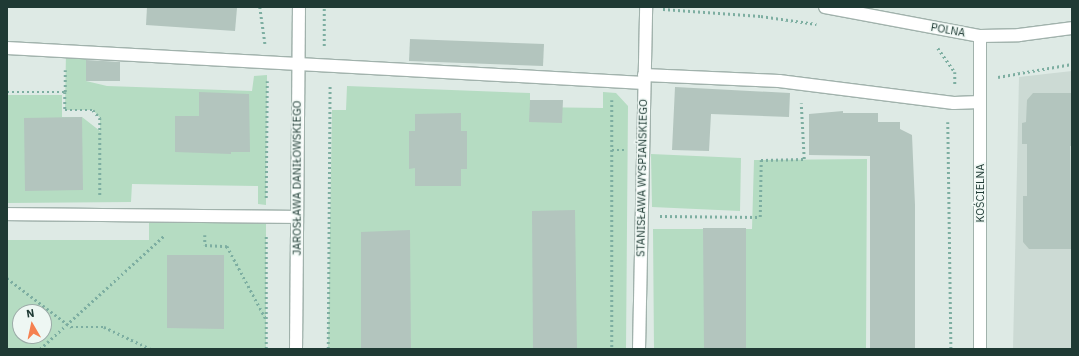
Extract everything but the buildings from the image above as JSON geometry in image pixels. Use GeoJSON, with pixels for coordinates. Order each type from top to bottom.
{"type":"FeatureCollection","features":[{"type":"Feature","properties":{"kind":"street","name":"JAROSŁAWA DANIŁOWSKIEGO"},"geometry":{"type":"LineString","coordinates":[[296,349],[299,7]]}},
{"type":"Feature","properties":{"kind":"street","name":"STANISŁAWA WYSPIAŃSKIEGO"},"geometry":{"type":"LineString","coordinates":[[639,349],[646,7]]}},
{"type":"Feature","properties":{"kind":"street","name":"POLNA"},"geometry":{"type":"LineString","coordinates":[[825,7],[980,36],[1019,35],[1072,28]]}},
{"type":"Feature","properties":{"kind":"street","name":"KOŚCIELNA"},"geometry":{"type":"LineString","coordinates":[[980,36],[980,349]]}},
{"type":"Feature","properties":{"kind":"street"},"geometry":{"type":"LineString","coordinates":[[7,48],[330,67],[612,81],[644,79],[801,84],[954,103],[980,102]]}},
{"type":"Feature","properties":{"kind":"street"},"geometry":{"type":"LineString","coordinates":[[7,214],[296,217]]}},
{"type":"Feature","properties":{"kind":"path"},"geometry":{"type":"LineString","coordinates":[[260,7],[268,63],[266,349]]}},
{"type":"Feature","properties":{"kind":"path"},"geometry":{"type":"LineString","coordinates":[[324,7],[324,54],[330,67],[328,349]]}},
{"type":"Feature","properties":{"kind":"path"},"geometry":{"type":"LineString","coordinates":[[646,7],[761,16],[823,25]]}},
{"type":"Feature","properties":{"kind":"path"},"geometry":{"type":"LineString","coordinates":[[936,46],[955,72],[954,103],[948,120],[950,349]]}},
{"type":"Feature","properties":{"kind":"path"},"geometry":{"type":"LineString","coordinates":[[955,78],[1015,76],[1072,64]]}},
{"type":"Feature","properties":{"kind":"path"},"geometry":{"type":"LineString","coordinates":[[612,81],[612,349]]}},
{"type":"Feature","properties":{"kind":"path"},"geometry":{"type":"LineString","coordinates":[[652,216],[760,216],[761,160],[804,159],[801,84]]}},
{"type":"Feature","properties":{"kind":"path"},"geometry":{"type":"LineString","coordinates":[[7,92],[65,92],[65,110],[93,110],[100,118],[100,215]]}},
{"type":"Feature","properties":{"kind":"path"},"geometry":{"type":"LineString","coordinates":[[40,349],[179,222],[180,216]]}},
{"type":"Feature","properties":{"kind":"path"},"geometry":{"type":"LineString","coordinates":[[205,245],[226,246],[266,320]]}},
{"type":"Feature","properties":{"kind":"path"},"geometry":{"type":"LineString","coordinates":[[7,278],[71,327],[104,327],[151,349]]}},
{"type":"Feature","properties":{"kind":"shaded area"},"geometry":{"type":"Polygon","coordinates":[[[1072,71],[1072,349],[1013,349],[1019,77],[1072,71]]]}},
{"type":"Feature","properties":{"kind":"green space"},"geometry":{"type":"Polygon","coordinates":[[[66,51],[87,52],[86,81],[107,86],[252,91],[254,76],[267,75],[266,205],[258,204],[258,186],[132,184],[131,202],[7,203],[7,95],[62,95],[62,117],[82,117],[100,131],[100,118],[93,110],[65,110],[66,51]]]}},
{"type":"Feature","properties":{"kind":"green space"},"geometry":{"type":"Polygon","coordinates":[[[347,86],[530,93],[530,107],[603,108],[603,92],[616,93],[628,106],[626,349],[328,349],[332,110],[346,110],[347,86]]]}},
{"type":"Feature","properties":{"kind":"green space"},"geometry":{"type":"Polygon","coordinates":[[[651,154],[741,158],[740,211],[652,207],[651,154]]]}},
{"type":"Feature","properties":{"kind":"green space"},"geometry":{"type":"Polygon","coordinates":[[[867,159],[866,349],[654,349],[653,229],[752,229],[754,160],[867,159]]]}},
{"type":"Feature","properties":{"kind":"green space"},"geometry":{"type":"Polygon","coordinates":[[[205,216],[266,217],[266,349],[7,349],[7,240],[149,240],[149,223],[179,222],[205,216]]]}}]}
